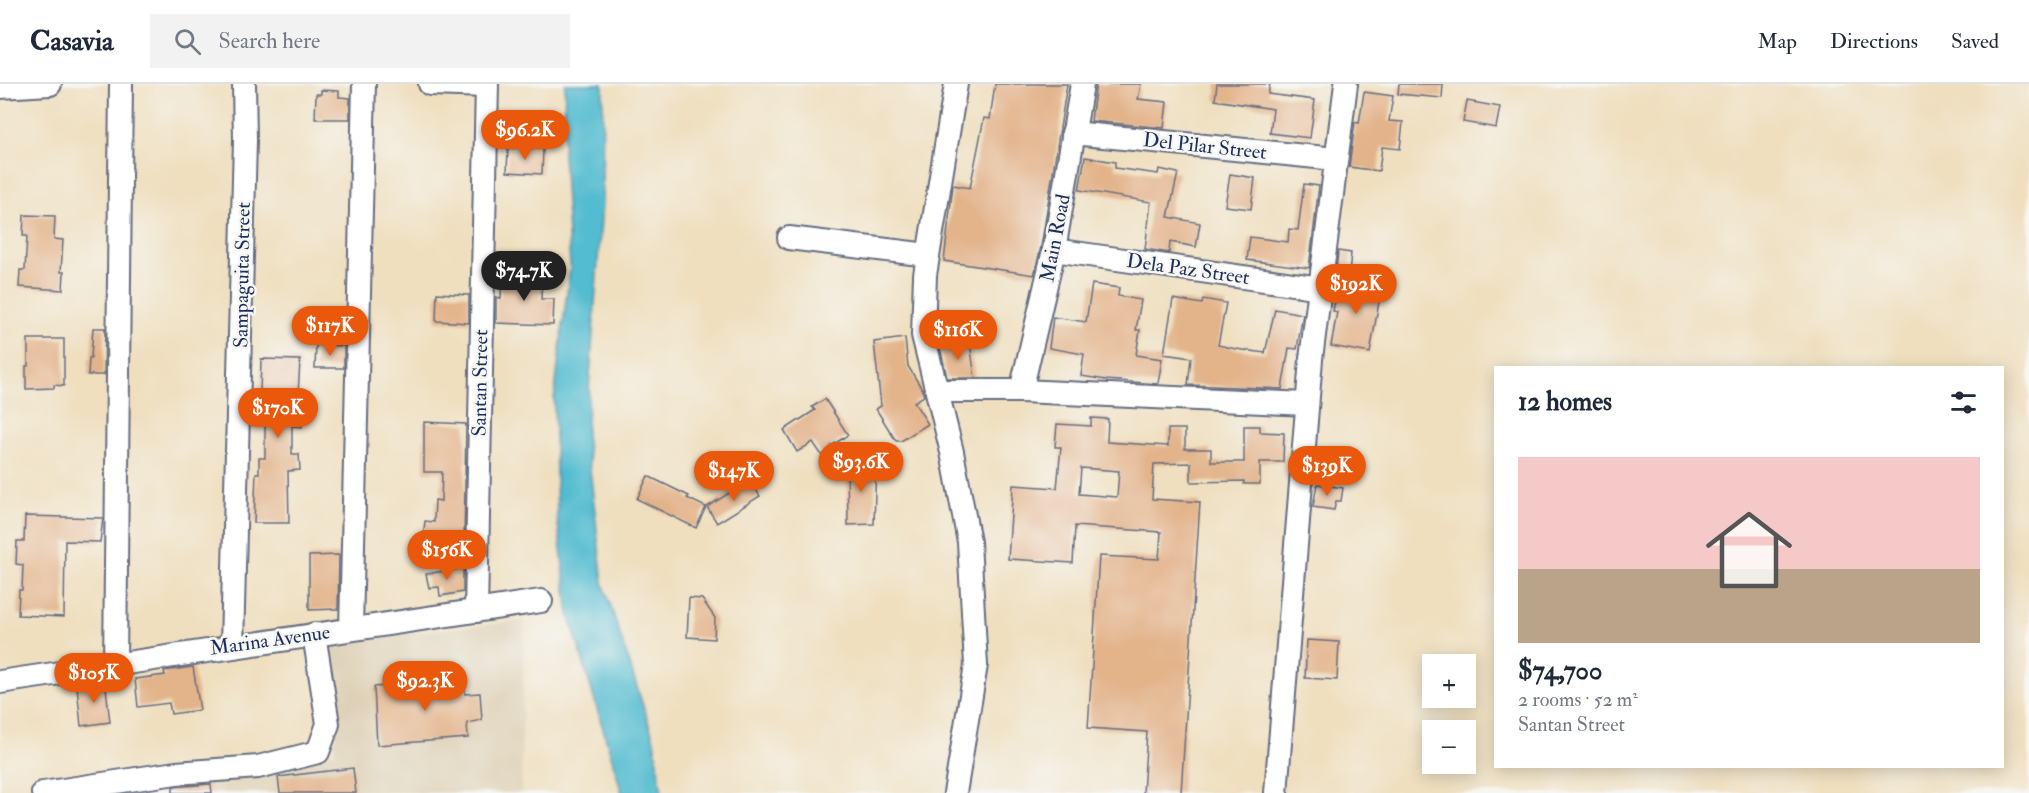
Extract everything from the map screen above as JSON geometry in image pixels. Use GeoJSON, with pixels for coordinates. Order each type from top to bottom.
{"type":"FeatureCollection","features":[{"type":"Feature","properties":{"kind":"street"},"geometry":{"type":"LineString","coordinates":[[0,87],[50,84]]}},
{"type":"Feature","properties":{"kind":"street"},"geometry":{"type":"LineString","coordinates":[[115,664],[121,84]]}},
{"type":"Feature","properties":{"kind":"street","name":"Sampaguita Street"},"geometry":{"type":"LineString","coordinates":[[232,646],[244,84]]}},
{"type":"Feature","properties":{"kind":"street"},"geometry":{"type":"LineString","coordinates":[[351,629],[364,84]]}},
{"type":"Feature","properties":{"kind":"street"},"geometry":{"type":"LineString","coordinates":[[430,84],[486,85]]}},
{"type":"Feature","properties":{"kind":"street"},"geometry":{"type":"LineString","coordinates":[[955,793],[976,665],[969,542],[938,391],[923,335],[925,276],[956,84]]}},
{"type":"Feature","properties":{"kind":"street","name":"Main Road"},"geometry":{"type":"LineString","coordinates":[[1021,391],[1054,250],[1082,84]]}},
{"type":"Feature","properties":{"kind":"street"},"geometry":{"type":"LineString","coordinates":[[1276,793],[1307,404],[1346,84]]}},
{"type":"Feature","properties":{"kind":"street","name":"Santan Street"},"geometry":{"type":"LineString","coordinates":[[476,611],[486,85]]}},
{"type":"Feature","properties":{"kind":"street","name":"Del Pilar Street"},"geometry":{"type":"LineString","coordinates":[[1073,133],[1336,159]]}},
{"type":"Feature","properties":{"kind":"street"},"geometry":{"type":"LineString","coordinates":[[789,238],[928,255]]}},
{"type":"Feature","properties":{"kind":"street","name":"Dela Paz Street"},"geometry":{"type":"LineString","coordinates":[[1054,250],[1321,288]]}},
{"type":"Feature","properties":{"kind":"street"},"geometry":{"type":"LineString","coordinates":[[938,391],[1021,391],[1307,404]]}},
{"type":"Feature","properties":{"kind":"street","name":"Marina Avenue"},"geometry":{"type":"LineString","coordinates":[[0,682],[541,601]]}},
{"type":"Feature","properties":{"kind":"street"},"geometry":{"type":"LineString","coordinates":[[43,793],[176,773],[258,767],[318,752],[328,723],[314,634]]}},
{"type":"Feature","properties":{"kind":"shaded area"},"geometry":{"type":"Polygon","coordinates":[[[524,621],[521,793],[93,793],[336,752],[326,642],[524,621]]]}},
{"type":"Feature","properties":{"kind":"water"},"geometry":{"type":"Polygon","coordinates":[[[565,84],[603,84],[602,204],[586,434],[603,582],[654,740],[662,793],[622,793],[569,614],[557,517],[554,399],[570,267],[563,155],[565,84]]]}},
{"type":"Feature","properties":{"kind":"building"},"geometry":{"type":"Polygon","coordinates":[[[995,84],[1067,84],[1041,247],[1034,275],[944,261],[953,185],[970,188],[984,118],[990,119],[995,84]]]}},
{"type":"Feature","properties":{"kind":"building"},"geometry":{"type":"Polygon","coordinates":[[[1096,84],[1141,84],[1138,99],[1167,102],[1164,128],[1091,121],[1096,84]]]}},
{"type":"Feature","properties":{"kind":"building"},"geometry":{"type":"Polygon","coordinates":[[[1217,84],[1270,84],[1268,94],[1315,100],[1310,138],[1270,133],[1273,109],[1215,100],[1217,84]]]}},
{"type":"Feature","properties":{"kind":"building"},"geometry":{"type":"Polygon","coordinates":[[[1399,84],[1443,84],[1442,98],[1398,94],[1399,84]]]}},
{"type":"Feature","properties":{"kind":"building"},"geometry":{"type":"Polygon","coordinates":[[[321,90],[339,91],[339,97],[350,98],[350,119],[315,119],[316,94],[321,94],[321,90]]]}},
{"type":"Feature","properties":{"kind":"building"},"geometry":{"type":"Polygon","coordinates":[[[1364,92],[1393,96],[1389,121],[1403,122],[1400,149],[1382,147],[1379,171],[1349,167],[1355,122],[1359,123],[1364,92]]]}},
{"type":"Feature","properties":{"kind":"building"},"geometry":{"type":"Polygon","coordinates":[[[1467,101],[1500,107],[1496,128],[1463,122],[1467,101]]]}},
{"type":"Feature","properties":{"kind":"building"},"geometry":{"type":"Polygon","coordinates":[[[508,148],[543,149],[542,174],[507,172],[508,148]]]}},
{"type":"Feature","properties":{"kind":"building"},"geometry":{"type":"Polygon","coordinates":[[[1085,157],[1115,162],[1115,168],[1158,174],[1159,169],[1178,173],[1168,217],[1200,223],[1196,247],[1170,242],[1169,253],[1145,249],[1151,202],[1079,190],[1085,157]]]}},
{"type":"Feature","properties":{"kind":"building"},"geometry":{"type":"Polygon","coordinates":[[[1230,174],[1255,178],[1251,209],[1225,206],[1230,174]]]}},
{"type":"Feature","properties":{"kind":"building"},"geometry":{"type":"Polygon","coordinates":[[[1304,184],[1319,186],[1309,268],[1247,260],[1250,237],[1288,242],[1289,229],[1298,230],[1304,184]]]}},
{"type":"Feature","properties":{"kind":"building"},"geometry":{"type":"Polygon","coordinates":[[[24,215],[55,216],[54,239],[63,240],[61,272],[64,272],[63,290],[19,287],[20,270],[25,270],[27,236],[23,236],[24,215]]]}},
{"type":"Feature","properties":{"kind":"building"},"geometry":{"type":"Polygon","coordinates":[[[1338,251],[1351,253],[1349,274],[1336,273],[1338,251]]]}},
{"type":"Feature","properties":{"kind":"building"},"geometry":{"type":"Polygon","coordinates":[[[502,275],[542,276],[541,299],[554,299],[553,325],[496,323],[496,297],[501,298],[502,275]]]}},
{"type":"Feature","properties":{"kind":"building"},"geometry":{"type":"Polygon","coordinates":[[[1340,277],[1382,285],[1370,353],[1331,346],[1337,312],[1333,311],[1340,277]]]}},
{"type":"Feature","properties":{"kind":"building"},"geometry":{"type":"Polygon","coordinates":[[[1092,284],[1119,288],[1118,296],[1141,300],[1136,330],[1140,330],[1136,355],[1162,359],[1158,384],[1081,376],[1084,354],[1049,348],[1053,317],[1086,322],[1092,284]]]}},
{"type":"Feature","properties":{"kind":"building"},"geometry":{"type":"Polygon","coordinates":[[[437,293],[469,295],[469,323],[436,321],[437,293]]]}},
{"type":"Feature","properties":{"kind":"building"},"geometry":{"type":"Polygon","coordinates":[[[1173,299],[1202,304],[1203,299],[1226,303],[1218,345],[1265,353],[1275,309],[1303,314],[1297,349],[1289,348],[1282,389],[1188,385],[1191,358],[1164,354],[1173,299]]]}},
{"type":"Feature","properties":{"kind":"building"},"geometry":{"type":"Polygon","coordinates":[[[93,328],[105,328],[104,375],[88,375],[93,328]]]}},
{"type":"Feature","properties":{"kind":"building"},"geometry":{"type":"Polygon","coordinates":[[[905,338],[908,366],[924,396],[914,402],[928,424],[901,441],[896,441],[876,409],[881,406],[874,342],[905,338]]]}},
{"type":"Feature","properties":{"kind":"building"},"geometry":{"type":"Polygon","coordinates":[[[28,339],[64,339],[64,386],[26,389],[28,339]]]}},
{"type":"Feature","properties":{"kind":"building"},"geometry":{"type":"Polygon","coordinates":[[[970,343],[975,378],[947,378],[940,347],[970,343]]]}},
{"type":"Feature","properties":{"kind":"building"},"geometry":{"type":"Polygon","coordinates":[[[316,345],[344,346],[344,368],[315,368],[316,345]]]}},
{"type":"Feature","properties":{"kind":"building"},"geometry":{"type":"Polygon","coordinates":[[[261,359],[300,360],[298,396],[304,396],[302,427],[292,426],[292,454],[299,454],[300,470],[288,471],[289,523],[254,523],[256,473],[259,473],[259,458],[265,458],[265,393],[260,393],[261,359]]]}},
{"type":"Feature","properties":{"kind":"building"},"geometry":{"type":"Polygon","coordinates":[[[825,399],[848,435],[831,446],[834,450],[823,457],[813,442],[797,452],[784,430],[815,410],[812,407],[825,399]]]}},
{"type":"Feature","properties":{"kind":"building"},"geometry":{"type":"Polygon","coordinates":[[[1091,418],[1108,419],[1107,442],[1168,446],[1168,429],[1185,429],[1185,449],[1211,449],[1211,462],[1244,462],[1244,426],[1260,426],[1260,432],[1284,433],[1283,462],[1260,462],[1260,484],[1244,484],[1244,481],[1191,482],[1191,463],[1154,464],[1152,499],[1200,502],[1181,793],[1143,793],[1147,732],[1088,728],[1099,556],[1159,559],[1161,532],[1075,526],[1073,563],[1008,559],[1013,485],[1057,488],[1061,447],[1055,447],[1057,424],[1091,426],[1091,418]],[[1081,468],[1079,494],[1117,497],[1119,471],[1081,468]]]}},
{"type":"Feature","properties":{"kind":"building"},"geometry":{"type":"Polygon","coordinates":[[[424,422],[466,424],[464,543],[423,538],[425,521],[434,522],[435,500],[441,501],[442,472],[424,472],[424,422]]]}},
{"type":"Feature","properties":{"kind":"building"},"geometry":{"type":"Polygon","coordinates":[[[876,463],[874,524],[848,525],[847,464],[876,463]]]}},
{"type":"Feature","properties":{"kind":"building"},"geometry":{"type":"Polygon","coordinates":[[[648,476],[706,507],[696,528],[637,499],[648,476]]]}},
{"type":"Feature","properties":{"kind":"building"},"geometry":{"type":"Polygon","coordinates":[[[750,480],[760,496],[717,523],[707,507],[750,480]]]}},
{"type":"Feature","properties":{"kind":"building"},"geometry":{"type":"Polygon","coordinates":[[[1317,484],[1343,488],[1341,501],[1336,501],[1334,510],[1313,507],[1317,484]]]}},
{"type":"Feature","properties":{"kind":"building"},"geometry":{"type":"Polygon","coordinates":[[[25,516],[103,518],[100,542],[65,541],[64,617],[18,615],[23,565],[16,564],[17,541],[24,541],[25,516]]]}},
{"type":"Feature","properties":{"kind":"building"},"geometry":{"type":"Polygon","coordinates":[[[339,555],[338,609],[309,610],[309,556],[339,555]]]}},
{"type":"Feature","properties":{"kind":"building"},"geometry":{"type":"Polygon","coordinates":[[[463,568],[463,592],[440,596],[439,587],[429,588],[426,574],[463,568]]]}},
{"type":"Feature","properties":{"kind":"building"},"geometry":{"type":"Polygon","coordinates":[[[689,598],[702,599],[715,618],[714,639],[687,637],[689,598]]]}},
{"type":"Feature","properties":{"kind":"building"},"geometry":{"type":"Polygon","coordinates":[[[1307,640],[1339,642],[1337,680],[1305,678],[1307,640]]]}},
{"type":"Feature","properties":{"kind":"building"},"geometry":{"type":"Polygon","coordinates":[[[193,667],[200,710],[171,714],[169,703],[138,707],[135,679],[165,675],[164,671],[193,667]]]}},
{"type":"Feature","properties":{"kind":"building"},"geometry":{"type":"Polygon","coordinates":[[[105,680],[110,722],[81,726],[77,687],[105,680]]]}},
{"type":"Feature","properties":{"kind":"building"},"geometry":{"type":"Polygon","coordinates":[[[464,680],[465,694],[480,693],[482,720],[467,723],[468,738],[377,745],[374,687],[464,680]]]}},
{"type":"Feature","properties":{"kind":"building"},"geometry":{"type":"Polygon","coordinates":[[[353,768],[356,793],[280,793],[278,777],[353,768]]]}},
{"type":"Feature","properties":{"kind":"building"},"geometry":{"type":"Polygon","coordinates":[[[211,784],[212,793],[173,793],[173,787],[211,784]]]}}]}
